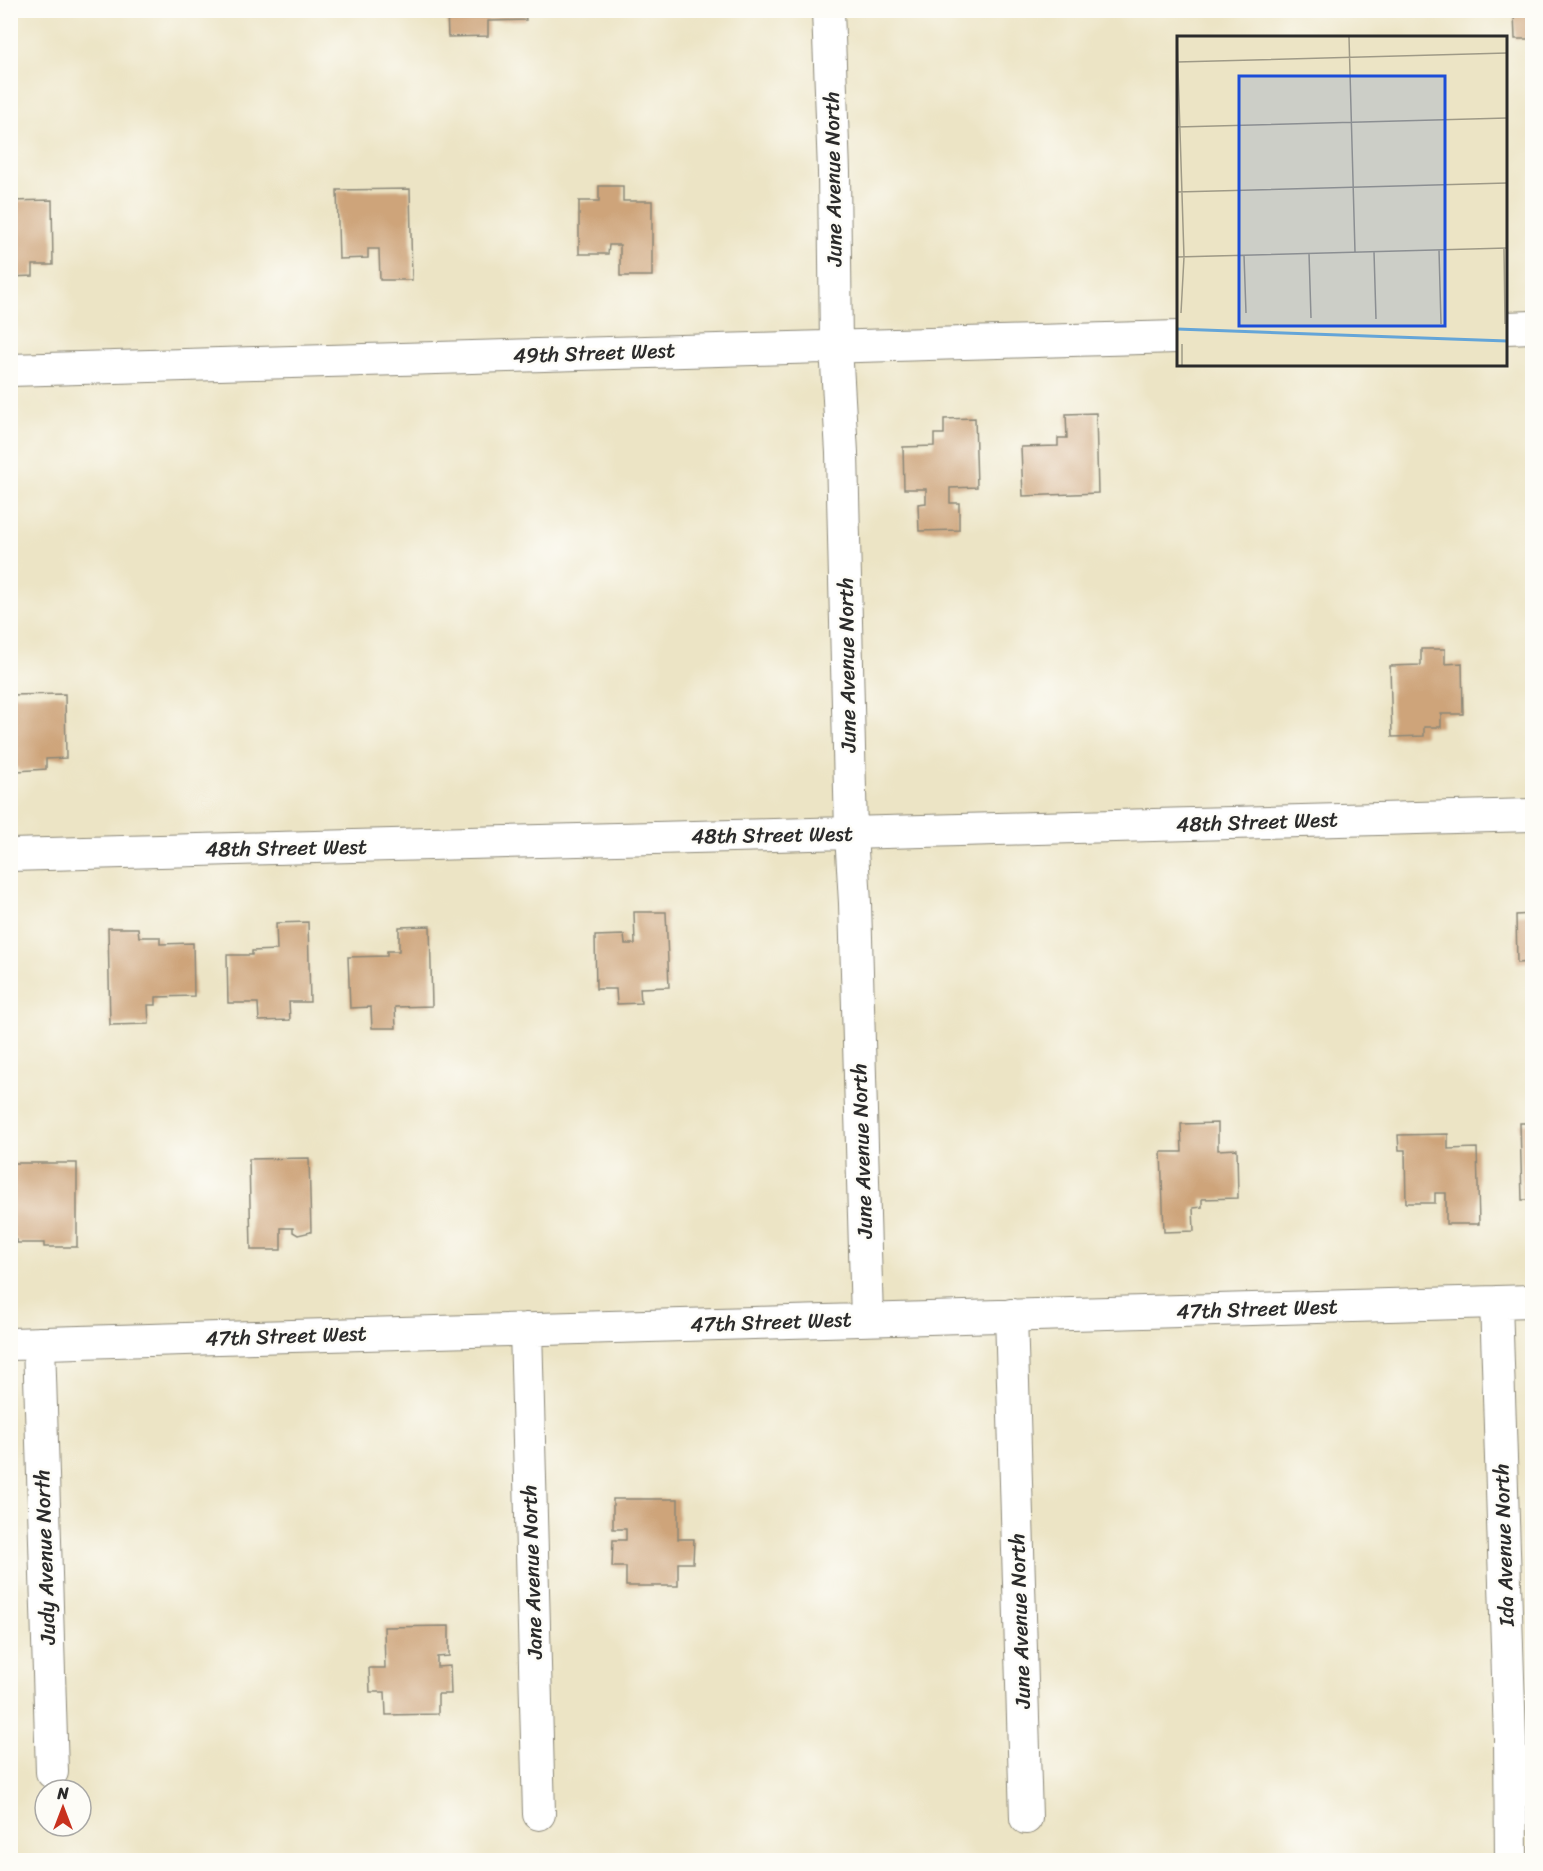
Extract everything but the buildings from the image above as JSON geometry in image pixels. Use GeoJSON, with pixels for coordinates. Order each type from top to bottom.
{"type":"FeatureCollection","features":[{"type":"Feature","properties":{"kind":"street","name":"June Avenue North"},"geometry":{"type":"LineString","coordinates":[[828,10],[834,172],[836,346],[842,453],[851,833],[867,1319]]}},
{"type":"Feature","properties":{"kind":"street"},"geometry":{"type":"LineString","coordinates":[[1507,328],[1533,327]]}},
{"type":"Feature","properties":{"kind":"street","name":"49th Street West"},"geometry":{"type":"LineString","coordinates":[[10,370],[1177,337]]}},
{"type":"Feature","properties":{"kind":"street","name":"48th Street West"},"geometry":{"type":"LineString","coordinates":[[10,855],[1533,815]]}},
{"type":"Feature","properties":{"kind":"street","name":"47th Street West"},"geometry":{"type":"LineString","coordinates":[[25,1343],[1533,1301]]}},
{"type":"Feature","properties":{"kind":"street","name":"Ida Avenue North"},"geometry":{"type":"LineString","coordinates":[[1496,1302],[1510,1739],[1511,1859]]}},
{"type":"Feature","properties":{"kind":"street","name":"June Avenue North"},"geometry":{"type":"LineString","coordinates":[[1011,1316],[1026,1818]]}},
{"type":"Feature","properties":{"kind":"street","name":"Jane Avenue North"},"geometry":{"type":"LineString","coordinates":[[526,1329],[539,1815]]}},
{"type":"Feature","properties":{"kind":"street","name":"Judy Avenue North"},"geometry":{"type":"LineString","coordinates":[[25,1343],[52,1772]]}}]}
